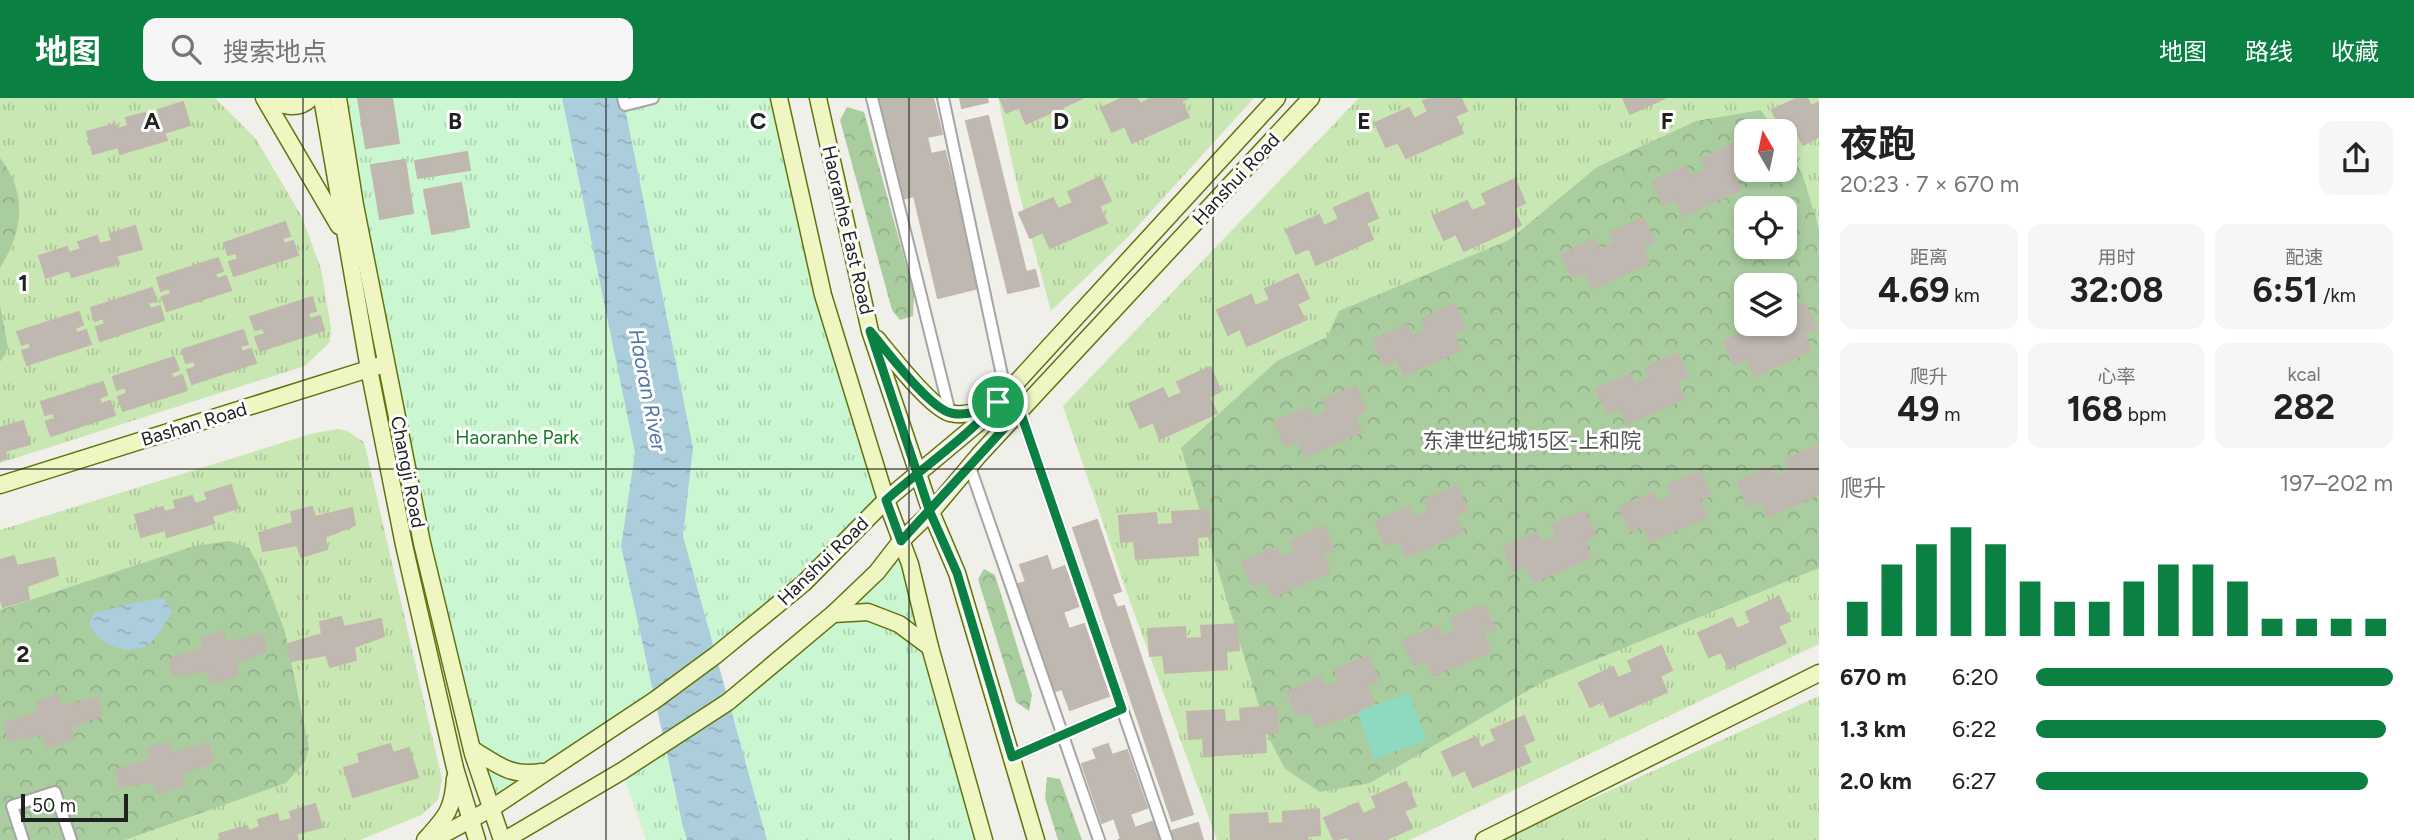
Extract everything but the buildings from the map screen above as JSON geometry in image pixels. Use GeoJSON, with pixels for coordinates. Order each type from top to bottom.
{"type":"FeatureCollection","features":[{"type":"Feature","properties":{"kind":"main road"},"geometry":{"type":"LineString","coordinates":[[265,98],[287,107],[305,104],[311,98]]}},
{"type":"Feature","properties":{"kind":"main road"},"geometry":{"type":"LineString","coordinates":[[265,98],[345,236]]}},
{"type":"Feature","properties":{"kind":"main road","name":"Changji Road"},"geometry":{"type":"LineString","coordinates":[[322,98],[369,369],[404,545],[455,768],[477,840]]}},
{"type":"Feature","properties":{"kind":"main road","name":"Changji Road"},"geometry":{"type":"LineString","coordinates":[[338,98],[355,205],[422,543],[472,749],[504,840]]}},
{"type":"Feature","properties":{"kind":"main road","name":"Haoranhe East Road"},"geometry":{"type":"LineString","coordinates":[[779,98],[824,295],[886,500],[910,564],[930,647],[984,840]]}},
{"type":"Feature","properties":{"kind":"main road","name":"Haoranhe East Road"},"geometry":{"type":"LineString","coordinates":[[818,98],[870,331],[930,512],[957,573],[1036,840]]}},
{"type":"Feature","properties":{"kind":"main road","name":"Hanshui Road"},"geometry":{"type":"LineString","coordinates":[[433,840],[492,808],[601,735],[716,655],[792,593],[886,500],[983,419],[1277,98]]}},
{"type":"Feature","properties":{"kind":"main road","name":"Hanshui Road"},"geometry":{"type":"LineString","coordinates":[[504,840],[622,771],[728,702],[833,614],[877,572],[901,541],[1020,411],[1311,98]]}},
{"type":"Feature","properties":{"kind":"main road"},"geometry":{"type":"LineString","coordinates":[[870,331],[919,390],[950,413],[974,413],[1002,398]]}},
{"type":"Feature","properties":{"kind":"main road","name":"Bashan Road"},"geometry":{"type":"LineString","coordinates":[[0,485],[387,363]]}},
{"type":"Feature","properties":{"kind":"main road"},"geometry":{"type":"LineString","coordinates":[[833,614],[868,612],[899,624],[930,647]]}},
{"type":"Feature","properties":{"kind":"main road"},"geometry":{"type":"LineString","coordinates":[[1484,840],[1819,673]]}},
{"type":"Feature","properties":{"kind":"main road"},"geometry":{"type":"LineString","coordinates":[[472,749],[497,765],[522,775],[548,771]]}},
{"type":"Feature","properties":{"kind":"main road"},"geometry":{"type":"LineString","coordinates":[[425,840],[447,816],[454,793],[455,768]]}},
{"type":"Feature","properties":{"kind":"main road"},"geometry":{"type":"LineString","coordinates":[[529,840],[552,812]]}},
{"type":"Feature","properties":{"kind":"street"},"geometry":{"type":"LineString","coordinates":[[623,98],[625,105],[653,98]]}},
{"type":"Feature","properties":{"kind":"street"},"geometry":{"type":"LineString","coordinates":[[872,98],[950,413]]}},
{"type":"Feature","properties":{"kind":"street"},"geometry":{"type":"LineString","coordinates":[[943,98],[1002,398]]}},
{"type":"Feature","properties":{"kind":"street"},"geometry":{"type":"LineString","coordinates":[[1020,411],[1167,840]]}},
{"type":"Feature","properties":{"kind":"street"},"geometry":{"type":"LineString","coordinates":[[970,467],[1099,840]]}},
{"type":"Feature","properties":{"kind":"street"},"geometry":{"type":"LineString","coordinates":[[1012,757],[1122,709]]}},
{"type":"Feature","properties":{"kind":"street"},"geometry":{"type":"LineString","coordinates":[[23,840],[12,806],[55,792],[71,840]]}},
{"type":"Feature","properties":{"kind":"green space"},"geometry":{"type":"Polygon","coordinates":[[[0,98],[215,98],[256,139],[302,217],[321,269],[331,328],[330,342],[305,366],[0,463],[0,98]]]}},
{"type":"Feature","properties":{"kind":"green space","name":"Haoranhe Park"},"geometry":{"type":"Polygon","coordinates":[[[338,98],[562,98],[635,453],[621,546],[655,700],[492,808],[473,754],[338,98]]]}},
{"type":"Feature","properties":{"kind":"green space"},"geometry":{"type":"Polygon","coordinates":[[[623,98],[779,98],[823,295],[886,500],[716,655],[683,536],[693,448],[623,98]]]}},
{"type":"Feature","properties":{"kind":"green space"},"geometry":{"type":"Polygon","coordinates":[[[998,98],[1254,98],[1127,238],[1051,311],[1018,189],[998,98]]]}},
{"type":"Feature","properties":{"kind":"green space"},"geometry":{"type":"Polygon","coordinates":[[[1359,98],[1819,98],[1819,644],[1410,840],[1217,840],[1128,596],[1063,406],[1359,98]]]}},
{"type":"Feature","properties":{"kind":"green space"},"geometry":{"type":"Polygon","coordinates":[[[847,107],[864,112],[914,294],[913,316],[900,320],[892,310],[840,120],[847,107]]]}},
{"type":"Feature","properties":{"kind":"green space"},"geometry":{"type":"Polygon","coordinates":[[[1761,110],[1767,119],[1734,119],[1734,182],[1797,182],[1797,165],[1802,173],[1819,229],[1819,568],[1546,680],[1370,783],[1320,792],[1285,769],[1268,736],[1181,448],[1277,361],[1327,337],[1339,311],[1509,240],[1597,167],[1696,121],[1761,110]]]}},
{"type":"Feature","properties":{"kind":"green space"},"geometry":{"type":"Polygon","coordinates":[[[0,158],[15,185],[19,213],[14,240],[0,268],[0,158]]]}},
{"type":"Feature","properties":{"kind":"green space"},"geometry":{"type":"Polygon","coordinates":[[[0,304],[8,348],[0,362],[0,304]]]}},
{"type":"Feature","properties":{"kind":"green space"},"geometry":{"type":"Polygon","coordinates":[[[338,429],[347,431],[364,442],[442,779],[438,800],[421,815],[360,840],[0,840],[0,530],[314,433],[338,429]]]}},
{"type":"Feature","properties":{"kind":"green space"},"geometry":{"type":"Polygon","coordinates":[[[229,541],[249,548],[264,576],[285,632],[309,748],[305,762],[286,783],[125,840],[0,840],[0,610],[194,546],[229,541]]]}},
{"type":"Feature","properties":{"kind":"green space"},"geometry":{"type":"Polygon","coordinates":[[[901,541],[984,840],[767,840],[728,702],[901,541]]]}},
{"type":"Feature","properties":{"kind":"green space"},"geometry":{"type":"Polygon","coordinates":[[[984,569],[995,575],[1032,695],[1029,711],[1016,702],[978,579],[984,569]]]}},
{"type":"Feature","properties":{"kind":"green space"},"geometry":{"type":"Polygon","coordinates":[[[1409,693],[1427,740],[1374,759],[1357,712],[1409,693]]]}},
{"type":"Feature","properties":{"kind":"green space"},"geometry":{"type":"Polygon","coordinates":[[[1819,696],[1819,840],[1505,840],[1549,818],[1819,696]]]}},
{"type":"Feature","properties":{"kind":"green space"},"geometry":{"type":"Polygon","coordinates":[[[664,744],[687,840],[646,840],[622,771],[664,744]]]}},
{"type":"Feature","properties":{"kind":"green space"},"geometry":{"type":"Polygon","coordinates":[[[1047,777],[1060,779],[1082,840],[1058,840],[1045,798],[1047,777]]]}},
{"type":"Feature","properties":{"kind":"water","name":"Haoran River"},"geometry":{"type":"Polygon","coordinates":[[[562,98],[623,98],[693,448],[683,536],[767,840],[687,840],[683,827],[621,546],[635,453],[562,98]]]}},
{"type":"Feature","properties":{"kind":"water"},"geometry":{"type":"Polygon","coordinates":[[[163,598],[172,611],[156,637],[141,648],[133,650],[114,647],[99,638],[89,623],[95,613],[163,598]]]}},
{"type":"Feature","properties":{"kind":"district","name":"东津世纪城15区-上和院"},"geometry":{"type":"Point","coordinates":[1532,440]}},
{"type":"Feature","properties":{"kind":"route"},"geometry":{"type":"LineString","coordinates":[[998,402],[974,413],[950,413],[919,390],[870,331],[917,473],[930,512],[957,573],[1012,757],[1122,709],[1020,411],[930,512],[901,541],[886,500],[917,473],[983,419],[998,402]]}}]}
